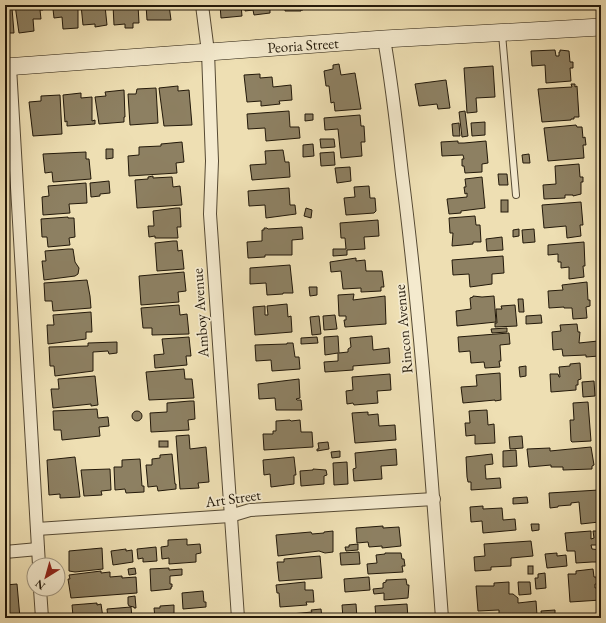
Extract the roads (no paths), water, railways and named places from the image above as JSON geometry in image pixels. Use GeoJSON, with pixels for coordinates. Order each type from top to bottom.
{"type":"FeatureCollection","features":[{"type":"Feature","properties":{"kind":"street","name":"Amboy Avenue"},"geometry":{"type":"LineString","coordinates":[[202,5],[208,52],[212,161],[210,214],[238,618]]}},
{"type":"Feature","properties":{"kind":"street","name":"Peoria Street"},"geometry":{"type":"LineString","coordinates":[[7,67],[384,39],[601,27]]}},
{"type":"Feature","properties":{"kind":"street","name":"Rincon Avenue"},"geometry":{"type":"LineString","coordinates":[[384,39],[390,72],[412,248],[434,499],[442,618]]}},
{"type":"Feature","properties":{"kind":"street"},"geometry":{"type":"LineString","coordinates":[[7,67],[38,557]]}},
{"type":"Feature","properties":{"kind":"street","name":"Art Street"},"geometry":{"type":"LineString","coordinates":[[37,529],[230,516],[250,510],[434,499]]}},
{"type":"Feature","properties":{"kind":"street"},"geometry":{"type":"LineString","coordinates":[[5,552],[38,549]]}},
{"type":"Feature","properties":{"kind":"street"},"geometry":{"type":"LineString","coordinates":[[41,597],[42,618]]}},
{"type":"Feature","properties":{"kind":"lane"},"geometry":{"type":"LineString","coordinates":[[502,33],[516,196]]}}]}
